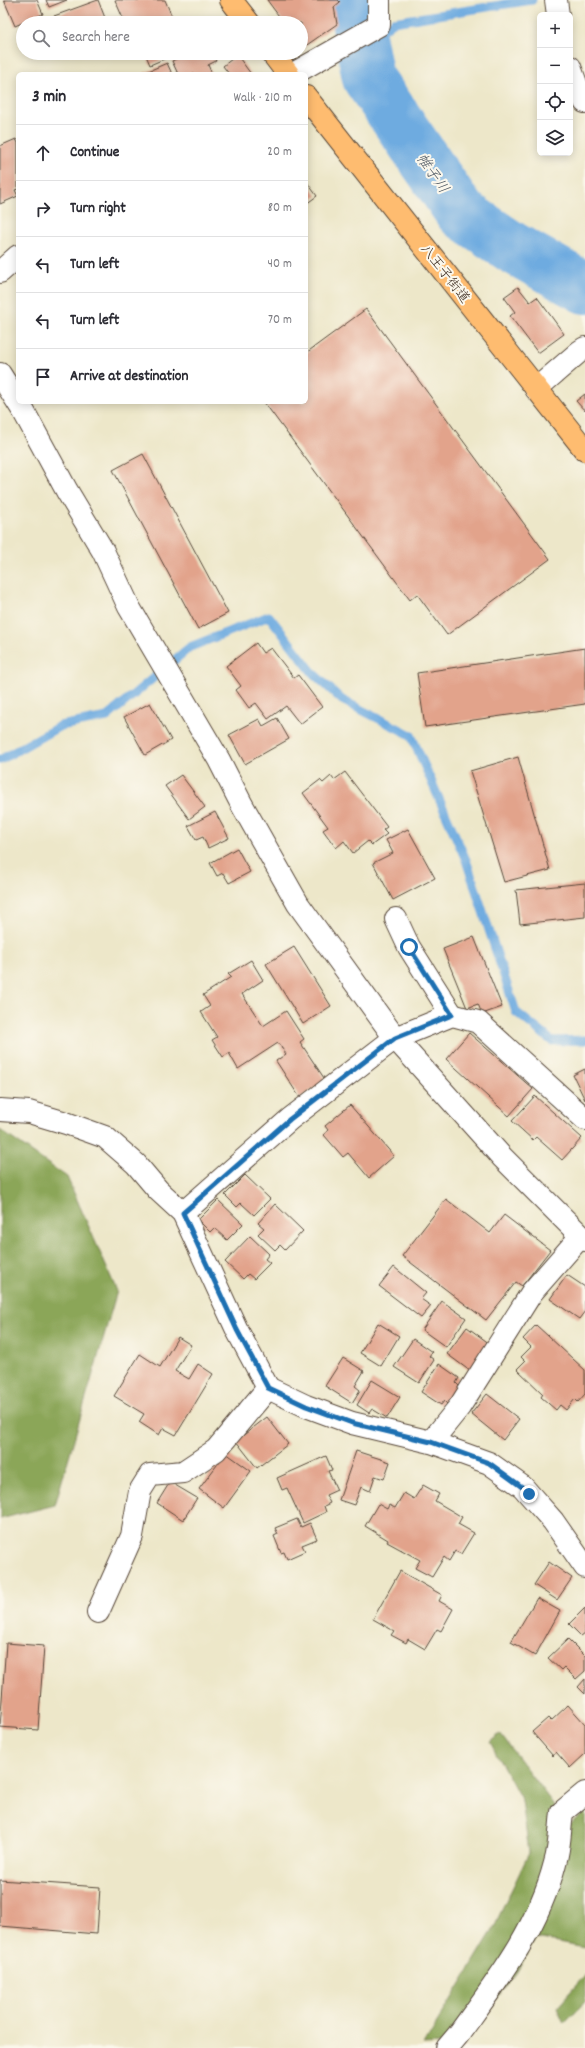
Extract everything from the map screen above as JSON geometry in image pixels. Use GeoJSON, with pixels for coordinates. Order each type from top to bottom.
{"type":"FeatureCollection","features":[{"type":"Feature","properties":{"kind":"highway"},"geometry":{"type":"LineString","coordinates":[[231,0],[244,16]]}},
{"type":"Feature","properties":{"kind":"highway"},"geometry":{"type":"LineString","coordinates":[[277,60],[286,72]]}},
{"type":"Feature","properties":{"kind":"highway","name":"八王子街道"},"geometry":{"type":"LineString","coordinates":[[308,100],[585,450]]}},
{"type":"Feature","properties":{"kind":"street"},"geometry":{"type":"LineString","coordinates":[[297,72],[379,25],[379,0]]}},
{"type":"Feature","properties":{"kind":"street"},"geometry":{"type":"LineString","coordinates":[[556,0],[558,12]]}},
{"type":"Feature","properties":{"kind":"street"},"geometry":{"type":"LineString","coordinates":[[573,75],[585,102]]}},
{"type":"Feature","properties":{"kind":"street"},"geometry":{"type":"LineString","coordinates":[[0,272],[16,258]]}},
{"type":"Feature","properties":{"kind":"street"},"geometry":{"type":"LineString","coordinates":[[536,389],[585,348]]}},
{"type":"Feature","properties":{"kind":"street"},"geometry":{"type":"LineString","coordinates":[[0,374],[16,399]]}},
{"type":"Feature","properties":{"kind":"street"},"geometry":{"type":"LineString","coordinates":[[19,404],[66,491],[103,551],[129,606],[155,653],[173,681],[298,904],[395,1038],[502,1157],[582,1233],[532,1292],[460,1406],[431,1442]]}},
{"type":"Feature","properties":{"kind":"street"},"geometry":{"type":"LineString","coordinates":[[396,920],[409,947],[452,1015]]}},
{"type":"Feature","properties":{"kind":"street"},"geometry":{"type":"LineString","coordinates":[[183,1213],[290,1119],[395,1038],[452,1015],[478,1022],[585,1120]]}},
{"type":"Feature","properties":{"kind":"street"},"geometry":{"type":"LineString","coordinates":[[0,1110],[29,1112],[105,1137],[136,1164],[158,1190],[183,1213],[237,1330],[268,1388],[306,1406],[352,1423],[431,1442],[489,1463],[522,1487],[553,1521],[585,1567]]}},
{"type":"Feature","properties":{"kind":"street"},"geometry":{"type":"LineString","coordinates":[[98,1612],[132,1536],[140,1491],[150,1475],[183,1472],[216,1450],[268,1388]]}},
{"type":"Feature","properties":{"kind":"street"},"geometry":{"type":"LineString","coordinates":[[447,2048],[458,2035],[522,1942],[541,1908],[556,1862],[562,1812],[585,1792]]}},
{"type":"Feature","properties":{"kind":"green space"},"geometry":{"type":"Polygon","coordinates":[[[0,1130],[67,1177],[117,1291],[55,1505],[0,1519],[0,1130]]]}},
{"type":"Feature","properties":{"kind":"green space"},"geometry":{"type":"Polygon","coordinates":[[[500,1734],[569,1825],[585,1811],[585,1947],[536,1938],[514,1977],[461,2043],[424,2045],[491,1933],[529,1853],[522,1801],[490,1742],[500,1734]]]}},
{"type":"Feature","properties":{"kind":"green space"},"geometry":{"type":"Polygon","coordinates":[[[585,1975],[585,2002],[564,2023],[557,2007],[585,1975]]]}},
{"type":"Feature","properties":{"kind":"building"},"geometry":{"type":"Polygon","coordinates":[[[4,0],[37,0],[43,14],[38,16],[16,16],[15,26],[4,0]]]}},
{"type":"Feature","properties":{"kind":"building"},"geometry":{"type":"Polygon","coordinates":[[[46,0],[67,0],[49,7],[46,0]]]}},
{"type":"Feature","properties":{"kind":"building"},"geometry":{"type":"Polygon","coordinates":[[[98,0],[104,16],[54,16],[98,0]]]}},
{"type":"Feature","properties":{"kind":"building"},"geometry":{"type":"Polygon","coordinates":[[[115,0],[165,0],[172,16],[122,16],[115,0]]]}},
{"type":"Feature","properties":{"kind":"building"},"geometry":{"type":"Polygon","coordinates":[[[267,0],[338,0],[340,2],[334,7],[337,24],[308,44],[308,16],[279,16],[267,0]]]}},
{"type":"Feature","properties":{"kind":"building"},"geometry":{"type":"Polygon","coordinates":[[[148,60],[162,60],[150,65],[148,60]]]}},
{"type":"Feature","properties":{"kind":"building"},"geometry":{"type":"Polygon","coordinates":[[[231,60],[241,60],[250,72],[228,72],[223,66],[231,60]]]}},
{"type":"Feature","properties":{"kind":"building"},"geometry":{"type":"Polygon","coordinates":[[[172,61],[216,61],[208,65],[211,72],[177,72],[172,61]]]}},
{"type":"Feature","properties":{"kind":"building"},"geometry":{"type":"Polygon","coordinates":[[[167,63],[171,72],[146,72],[167,63]]]}},
{"type":"Feature","properties":{"kind":"building"},"geometry":{"type":"Polygon","coordinates":[[[16,139],[16,197],[0,204],[0,146],[16,139]]]}},
{"type":"Feature","properties":{"kind":"building"},"geometry":{"type":"Polygon","coordinates":[[[308,184],[317,196],[308,203],[308,184]]]}},
{"type":"Feature","properties":{"kind":"building"},"geometry":{"type":"Polygon","coordinates":[[[518,287],[530,302],[537,297],[564,334],[538,353],[510,316],[515,312],[504,297],[518,287]]]}},
{"type":"Feature","properties":{"kind":"building"},"geometry":{"type":"Polygon","coordinates":[[[366,309],[550,559],[447,635],[417,594],[410,600],[265,404],[308,404],[308,352],[366,309]]]}},
{"type":"Feature","properties":{"kind":"building"},"geometry":{"type":"Polygon","coordinates":[[[585,394],[585,411],[576,401],[585,394]]]}},
{"type":"Feature","properties":{"kind":"building"},"geometry":{"type":"Polygon","coordinates":[[[143,454],[228,613],[198,629],[113,470],[143,454]]]}},
{"type":"Feature","properties":{"kind":"building"},"geometry":{"type":"Polygon","coordinates":[[[256,643],[263,653],[271,648],[294,678],[298,675],[322,707],[300,724],[286,706],[268,719],[256,703],[249,708],[236,690],[241,686],[226,666],[256,643]]]}},
{"type":"Feature","properties":{"kind":"building"},"geometry":{"type":"Polygon","coordinates":[[[585,648],[585,704],[425,727],[417,673],[585,648]]]}},
{"type":"Feature","properties":{"kind":"building"},"geometry":{"type":"Polygon","coordinates":[[[150,703],[171,740],[145,755],[124,717],[150,703]]]}},
{"type":"Feature","properties":{"kind":"building"},"geometry":{"type":"Polygon","coordinates":[[[277,718],[289,739],[245,764],[229,735],[259,719],[263,726],[277,718]]]}},
{"type":"Feature","properties":{"kind":"building"},"geometry":{"type":"Polygon","coordinates":[[[518,757],[550,870],[504,882],[470,771],[518,757]]]}},
{"type":"Feature","properties":{"kind":"building"},"geometry":{"type":"Polygon","coordinates":[[[345,772],[387,827],[383,830],[387,834],[372,845],[368,841],[353,853],[344,841],[336,848],[323,830],[328,827],[303,793],[320,780],[323,783],[331,776],[334,780],[345,772]]]}},
{"type":"Feature","properties":{"kind":"building"},"geometry":{"type":"Polygon","coordinates":[[[181,775],[205,807],[189,819],[165,786],[181,775]]]}},
{"type":"Feature","properties":{"kind":"building"},"geometry":{"type":"Polygon","coordinates":[[[215,812],[229,838],[208,848],[203,837],[196,840],[188,826],[215,812]]]}},
{"type":"Feature","properties":{"kind":"building"},"geometry":{"type":"Polygon","coordinates":[[[408,829],[435,878],[393,900],[373,863],[393,853],[386,840],[408,829]]]}},
{"type":"Feature","properties":{"kind":"building"},"geometry":{"type":"Polygon","coordinates":[[[237,848],[250,872],[229,883],[223,873],[217,876],[210,863],[237,848]]]}},
{"type":"Feature","properties":{"kind":"building"},"geometry":{"type":"Polygon","coordinates":[[[585,883],[585,917],[520,924],[516,890],[585,883]]]}},
{"type":"Feature","properties":{"kind":"building"},"geometry":{"type":"Polygon","coordinates":[[[474,937],[502,1007],[482,1014],[478,1004],[467,1008],[443,949],[474,937]]]}},
{"type":"Feature","properties":{"kind":"building"},"geometry":{"type":"Polygon","coordinates":[[[294,947],[331,1006],[303,1024],[266,964],[294,947]]]}},
{"type":"Feature","properties":{"kind":"building"},"geometry":{"type":"Polygon","coordinates":[[[251,960],[263,980],[242,994],[263,1026],[286,1011],[304,1039],[300,1042],[326,1081],[300,1098],[276,1061],[286,1054],[278,1043],[238,1069],[229,1053],[223,1057],[212,1040],[217,1037],[201,1012],[210,1006],[203,995],[231,977],[228,974],[251,960]]]}},
{"type":"Feature","properties":{"kind":"building"},"geometry":{"type":"Polygon","coordinates":[[[469,1033],[533,1089],[509,1116],[446,1059],[469,1033]]]}},
{"type":"Feature","properties":{"kind":"building"},"geometry":{"type":"Polygon","coordinates":[[[585,1069],[585,1100],[573,1075],[585,1069]]]}},
{"type":"Feature","properties":{"kind":"building"},"geometry":{"type":"Polygon","coordinates":[[[535,1096],[582,1138],[562,1160],[536,1137],[533,1140],[512,1121],[535,1096]]]}},
{"type":"Feature","properties":{"kind":"building"},"geometry":{"type":"Polygon","coordinates":[[[350,1105],[394,1156],[369,1178],[348,1153],[343,1157],[324,1135],[328,1130],[325,1126],[350,1105]]]}},
{"type":"Feature","properties":{"kind":"building"},"geometry":{"type":"Polygon","coordinates":[[[245,1175],[270,1199],[254,1215],[241,1203],[237,1207],[225,1195],[245,1175]]]}},
{"type":"Feature","properties":{"kind":"building"},"geometry":{"type":"Polygon","coordinates":[[[446,1199],[490,1233],[504,1215],[550,1250],[522,1286],[516,1282],[486,1320],[402,1256],[446,1199]]]}},
{"type":"Feature","properties":{"kind":"building"},"geometry":{"type":"Polygon","coordinates":[[[218,1200],[243,1224],[227,1240],[214,1228],[210,1232],[198,1220],[218,1200]]]}},
{"type":"Feature","properties":{"kind":"building"},"geometry":{"type":"Polygon","coordinates":[[[275,1204],[303,1231],[285,1250],[280,1245],[275,1250],[258,1234],[264,1228],[258,1223],[275,1204]]]}},
{"type":"Feature","properties":{"kind":"building"},"geometry":{"type":"Polygon","coordinates":[[[250,1236],[269,1254],[265,1259],[270,1263],[254,1279],[248,1274],[243,1279],[225,1262],[250,1236]]]}},
{"type":"Feature","properties":{"kind":"building"},"geometry":{"type":"Polygon","coordinates":[[[394,1267],[426,1293],[421,1299],[431,1306],[421,1318],[379,1286],[394,1267]]]}},
{"type":"Feature","properties":{"kind":"building"},"geometry":{"type":"Polygon","coordinates":[[[567,1275],[585,1287],[585,1311],[579,1319],[550,1299],[567,1275]]]}},
{"type":"Feature","properties":{"kind":"building"},"geometry":{"type":"Polygon","coordinates":[[[442,1301],[466,1318],[446,1347],[422,1330],[442,1301]]]}},
{"type":"Feature","properties":{"kind":"building"},"geometry":{"type":"Polygon","coordinates":[[[378,1323],[399,1336],[381,1366],[360,1353],[378,1323]]]}},
{"type":"Feature","properties":{"kind":"building"},"geometry":{"type":"Polygon","coordinates":[[[536,1325],[585,1370],[585,1394],[578,1402],[575,1399],[566,1410],[560,1405],[556,1410],[541,1397],[543,1394],[517,1369],[525,1361],[521,1357],[531,1347],[523,1339],[536,1325]]]}},
{"type":"Feature","properties":{"kind":"building"},"geometry":{"type":"Polygon","coordinates":[[[467,1327],[490,1344],[470,1371],[447,1354],[467,1327]]]}},
{"type":"Feature","properties":{"kind":"building"},"geometry":{"type":"Polygon","coordinates":[[[178,1337],[191,1345],[175,1371],[189,1379],[198,1364],[213,1374],[176,1435],[163,1428],[159,1435],[139,1422],[144,1414],[114,1396],[140,1354],[160,1367],[178,1337]]]}},
{"type":"Feature","properties":{"kind":"building"},"geometry":{"type":"Polygon","coordinates":[[[413,1339],[432,1352],[429,1356],[434,1360],[419,1383],[394,1367],[413,1339]]]}},
{"type":"Feature","properties":{"kind":"building"},"geometry":{"type":"Polygon","coordinates":[[[343,1358],[364,1371],[355,1386],[360,1390],[352,1403],[325,1386],[343,1358]]]}},
{"type":"Feature","properties":{"kind":"building"},"geometry":{"type":"Polygon","coordinates":[[[439,1364],[459,1378],[456,1383],[460,1387],[448,1405],[444,1401],[441,1405],[421,1392],[439,1364]]]}},
{"type":"Feature","properties":{"kind":"building"},"geometry":{"type":"Polygon","coordinates":[[[372,1380],[400,1397],[387,1418],[372,1409],[369,1413],[357,1405],[372,1380]]]}},
{"type":"Feature","properties":{"kind":"building"},"geometry":{"type":"Polygon","coordinates":[[[487,1394],[519,1419],[503,1440],[471,1414],[487,1394]]]}},
{"type":"Feature","properties":{"kind":"building"},"geometry":{"type":"Polygon","coordinates":[[[267,1417],[288,1444],[257,1468],[236,1441],[267,1417]]]}},
{"type":"Feature","properties":{"kind":"building"},"geometry":{"type":"Polygon","coordinates":[[[356,1451],[390,1462],[384,1479],[375,1476],[370,1491],[361,1487],[354,1505],[339,1500],[356,1451]]]}},
{"type":"Feature","properties":{"kind":"building"},"geometry":{"type":"Polygon","coordinates":[[[226,1453],[251,1471],[224,1508],[199,1489],[226,1453]]]}},
{"type":"Feature","properties":{"kind":"building"},"geometry":{"type":"Polygon","coordinates":[[[326,1456],[332,1470],[328,1471],[337,1490],[326,1495],[330,1503],[324,1506],[326,1512],[303,1523],[287,1488],[282,1490],[277,1478],[326,1456]]]}},
{"type":"Feature","properties":{"kind":"building"},"geometry":{"type":"Polygon","coordinates":[[[170,1482],[197,1498],[183,1520],[157,1503],[170,1482]]]}},
{"type":"Feature","properties":{"kind":"building"},"geometry":{"type":"Polygon","coordinates":[[[423,1485],[439,1494],[435,1501],[462,1517],[458,1524],[474,1533],[461,1554],[455,1551],[449,1561],[444,1557],[432,1577],[415,1568],[420,1560],[387,1542],[388,1540],[365,1526],[378,1504],[387,1509],[389,1505],[395,1508],[404,1493],[414,1499],[423,1485]]]}},
{"type":"Feature","properties":{"kind":"building"},"geometry":{"type":"Polygon","coordinates":[[[297,1519],[301,1527],[310,1523],[317,1539],[302,1545],[305,1551],[287,1559],[284,1552],[281,1553],[274,1536],[278,1534],[275,1528],[297,1519]]]}},
{"type":"Feature","properties":{"kind":"building"},"geometry":{"type":"Polygon","coordinates":[[[549,1562],[572,1578],[557,1600],[534,1585],[549,1562]]]}},
{"type":"Feature","properties":{"kind":"building"},"geometry":{"type":"Polygon","coordinates":[[[400,1571],[442,1595],[439,1601],[453,1609],[441,1631],[437,1629],[425,1649],[408,1639],[406,1643],[391,1635],[394,1631],[373,1619],[400,1571]]]}},
{"type":"Feature","properties":{"kind":"building"},"geometry":{"type":"Polygon","coordinates":[[[537,1598],[560,1611],[535,1656],[511,1642],[537,1598]]]}},
{"type":"Feature","properties":{"kind":"building"},"geometry":{"type":"Polygon","coordinates":[[[585,1608],[585,1633],[581,1636],[569,1624],[585,1608]]]}},
{"type":"Feature","properties":{"kind":"building"},"geometry":{"type":"Polygon","coordinates":[[[568,1639],[585,1656],[585,1671],[576,1679],[564,1667],[561,1670],[548,1658],[568,1639]]]}},
{"type":"Feature","properties":{"kind":"building"},"geometry":{"type":"Polygon","coordinates":[[[6,1643],[44,1646],[38,1730],[0,1727],[6,1643]]]}},
{"type":"Feature","properties":{"kind":"building"},"geometry":{"type":"Polygon","coordinates":[[[585,1679],[585,1694],[578,1687],[585,1679]]]}},
{"type":"Feature","properties":{"kind":"building"},"geometry":{"type":"Polygon","coordinates":[[[568,1705],[585,1724],[585,1754],[570,1768],[556,1752],[553,1756],[532,1732],[548,1718],[551,1721],[568,1705]]]}},
{"type":"Feature","properties":{"kind":"building"},"geometry":{"type":"Polygon","coordinates":[[[0,1880],[100,1887],[97,1934],[0,1926],[0,1880]]]}},
{"type":"Feature","properties":{"kind":"waterway","name":"帷子川"},"geometry":{"type":"LineString","coordinates":[[353,0],[368,78],[461,213],[513,248],[585,288]]}},
{"type":"Feature","properties":{"kind":"waterway"},"geometry":{"type":"LineString","coordinates":[[363,54],[377,35],[393,22],[532,0]]}},
{"type":"Feature","properties":{"kind":"waterway"},"geometry":{"type":"LineString","coordinates":[[0,760],[60,726],[107,717],[190,647],[269,616],[313,673],[342,700],[411,735],[466,860],[516,1012],[552,1041],[585,1040]]}},
{"type":"Feature","properties":{"kind":"route"},"geometry":{"type":"LineString","coordinates":[[409,947],[452,1015],[395,1038],[290,1119],[183,1213],[237,1330],[268,1388],[306,1406],[352,1423],[431,1442],[489,1463],[522,1487],[529,1494]]}}]}
